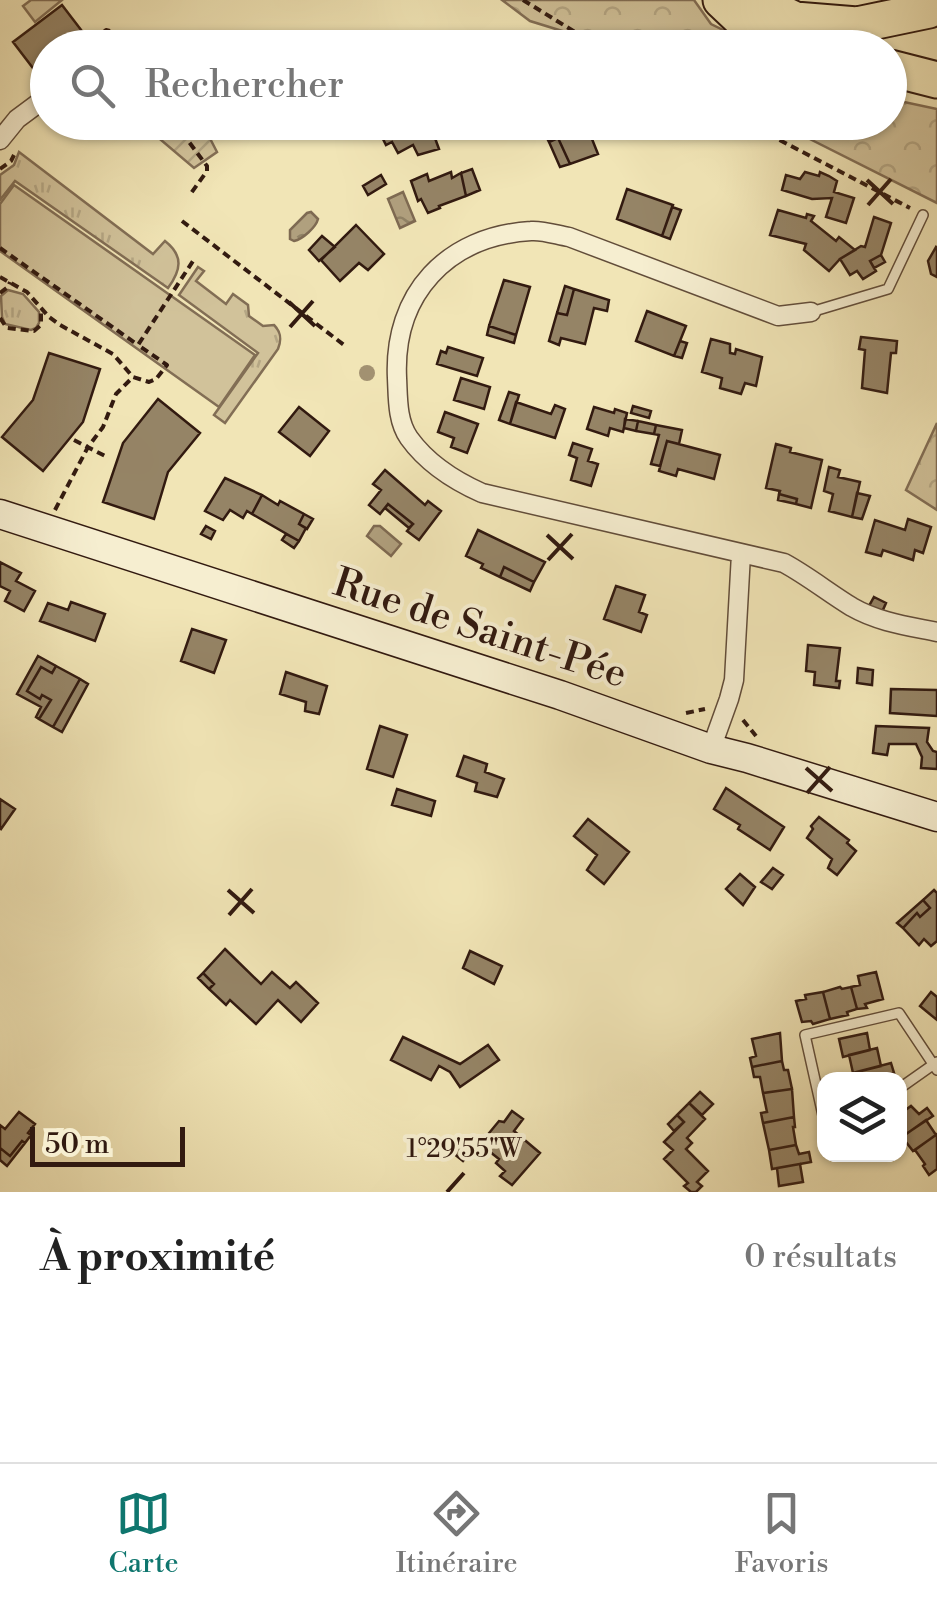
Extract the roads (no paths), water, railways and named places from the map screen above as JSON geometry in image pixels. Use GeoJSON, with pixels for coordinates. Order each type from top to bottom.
{"type":"FeatureCollection","features":[{"type":"Feature","properties":{"kind":"highway"},"geometry":{"type":"LineString","coordinates":[[721,0],[740,18],[766,30]]}},
{"type":"Feature","properties":{"kind":"highway"},"geometry":{"type":"LineString","coordinates":[[755,0],[795,20],[857,26],[937,5]]}},
{"type":"Feature","properties":{"kind":"highway"},"geometry":{"type":"LineString","coordinates":[[907,72],[937,80]]}},
{"type":"Feature","properties":{"kind":"main road","name":"Rue de Saint-Pée"},"geometry":{"type":"LineString","coordinates":[[0,514],[560,695],[710,749],[937,817]]}},
{"type":"Feature","properties":{"kind":"street"},"geometry":{"type":"LineString","coordinates":[[0,140],[30,110]]}},
{"type":"Feature","properties":{"kind":"street"},"geometry":{"type":"LineString","coordinates":[[811,312],[778,316],[569,237],[535,230],[493,236],[464,248],[438,266],[402,321],[396,350],[400,418],[408,437],[433,464],[482,494],[784,563],[854,608],[879,619],[937,632]]}},
{"type":"Feature","properties":{"kind":"street"},"geometry":{"type":"LineString","coordinates":[[710,749],[734,680],[741,554]]}},
{"type":"Feature","properties":{"kind":"lane"},"geometry":{"type":"LineString","coordinates":[[811,312],[888,288],[922,215]]}},
{"type":"Feature","properties":{"kind":"lane"},"geometry":{"type":"LineString","coordinates":[[817,1091],[804,1036],[899,1012],[936,1066],[907,1084]]}},
{"type":"Feature","properties":{"kind":"water"},"geometry":{"type":"Polygon","coordinates":[[[403,192],[415,221],[400,228],[388,199],[403,192]]]}},
{"type":"Feature","properties":{"kind":"water"},"geometry":{"type":"Polygon","coordinates":[[[311,212],[318,219],[315,226],[301,238],[290,239],[290,230],[311,212]]]}},
{"type":"Feature","properties":{"kind":"water"},"geometry":{"type":"Polygon","coordinates":[[[374,526],[380,526],[401,544],[391,556],[367,536],[374,526]]]}}]}
